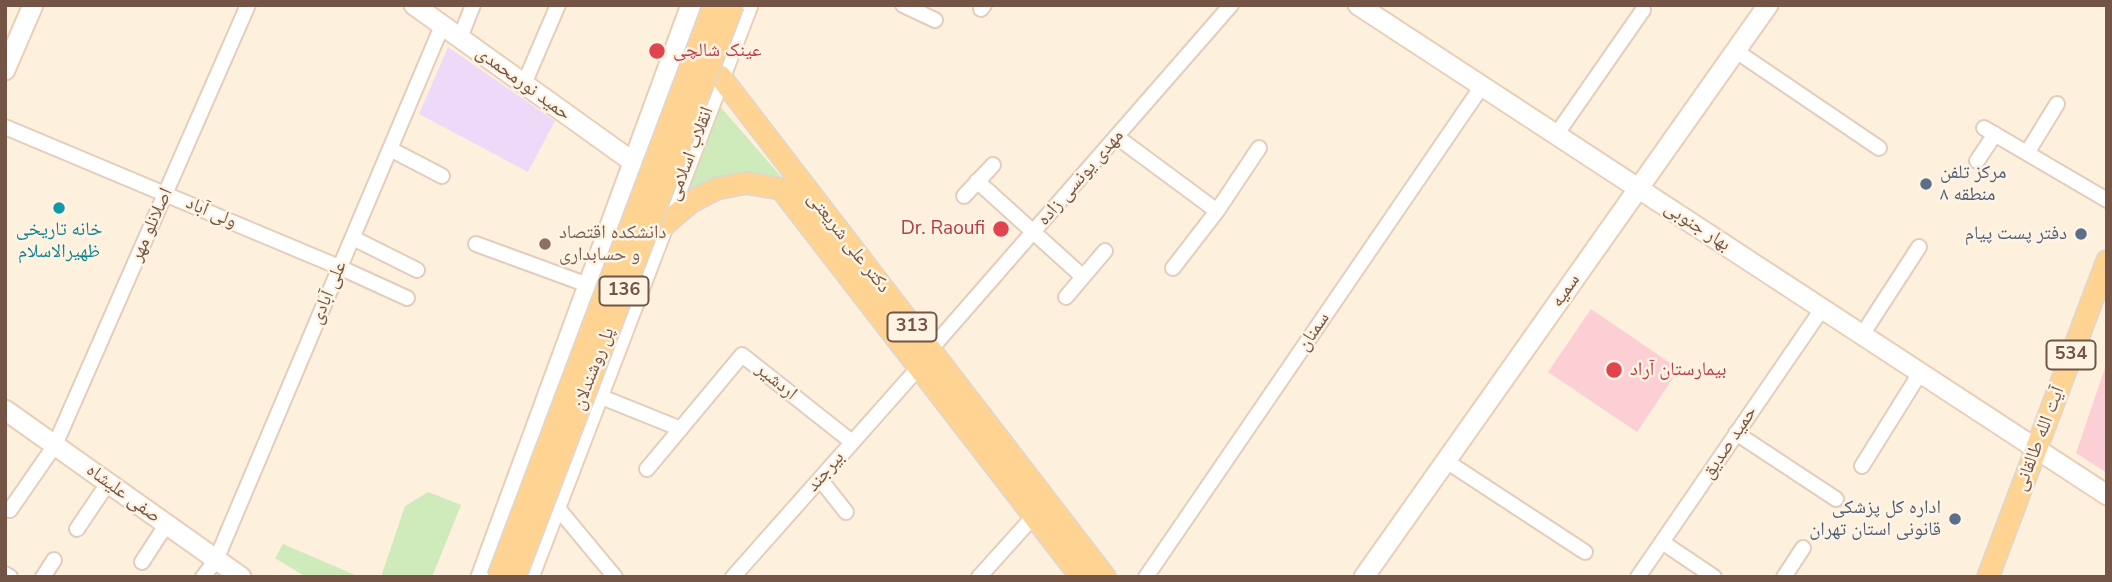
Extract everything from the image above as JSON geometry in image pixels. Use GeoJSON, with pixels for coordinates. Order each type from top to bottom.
{"type":"FeatureCollection","features":[{"type":"Feature","properties":{"kind":"main road"},"geometry":{"type":"LineString","coordinates":[[5,70],[33,5]]}},
{"type":"Feature","properties":{"kind":"main road","name":"حمید نورمحمدی"},"geometry":{"type":"LineString","coordinates":[[414,5],[633,162]]}},
{"type":"Feature","properties":{"kind":"main road"},"geometry":{"type":"LineString","coordinates":[[481,577],[691,5]]}},
{"type":"Feature","properties":{"kind":"main road","name":"پل روشندلان"},"geometry":{"type":"LineString","coordinates":[[498,577],[714,5]]}},
{"type":"Feature","properties":{"kind":"main road","name":"پل روشندلان"},"geometry":{"type":"LineString","coordinates":[[528,575],[733,5]]}},
{"type":"Feature","properties":{"kind":"main road","name":"انقلاب اسلامی"},"geometry":{"type":"LineString","coordinates":[[528,575],[748,5]]}},
{"type":"Feature","properties":{"kind":"main road","name":"بهار جنوبی"},"geometry":{"type":"LineString","coordinates":[[1358,5],[2107,495]]}},
{"type":"Feature","properties":{"kind":"main road","name":"سمیه"},"geometry":{"type":"LineString","coordinates":[[1364,577],[1768,5]]}},
{"type":"Feature","properties":{"kind":"main road"},"geometry":{"type":"LineString","coordinates":[[664,78],[672,72],[691,68],[720,76]]}},
{"type":"Feature","properties":{"kind":"main road","name":"دکتر علی شریعتی"},"geometry":{"type":"LineString","coordinates":[[720,76],[925,358],[1034,516],[1081,577]]}},
{"type":"Feature","properties":{"kind":"main road","name":"دکتر علی شریعتی"},"geometry":{"type":"LineString","coordinates":[[664,225],[691,202],[716,189],[746,183],[782,189],[1105,577]]}},
{"type":"Feature","properties":{"kind":"main road","name":"آیت الله طالقانی"},"geometry":{"type":"LineString","coordinates":[[1988,577],[2107,261]]}},
{"type":"Feature","properties":{"kind":"main road","name":"صفی علیشاه"},"geometry":{"type":"LineString","coordinates":[[5,410],[241,577]]}},
{"type":"Feature","properties":{"kind":"street","name":"اصلانلو مهر"},"geometry":{"type":"LineString","coordinates":[[10,510],[55,445],[248,5]]}},
{"type":"Feature","properties":{"kind":"street"},"geometry":{"type":"LineString","coordinates":[[460,38],[473,5]]}},
{"type":"Feature","properties":{"kind":"street"},"geometry":{"type":"LineString","coordinates":[[524,84],[558,5]]}},
{"type":"Feature","properties":{"kind":"street"},"geometry":{"type":"LineString","coordinates":[[903,5],[935,20]]}},
{"type":"Feature","properties":{"kind":"street","name":"مهدی یونسی زاده"},"geometry":{"type":"LineString","coordinates":[[925,358],[1231,5]]}},
{"type":"Feature","properties":{"kind":"street"},"geometry":{"type":"LineString","coordinates":[[1556,135],[1643,10]]}},
{"type":"Feature","properties":{"kind":"street","name":"علی آبادی"},"geometry":{"type":"LineString","coordinates":[[204,577],[216,560],[443,26]]}},
{"type":"Feature","properties":{"kind":"street"},"geometry":{"type":"LineString","coordinates":[[1736,51],[1879,148]]}},
{"type":"Feature","properties":{"kind":"street","name":"سمنان"},"geometry":{"type":"LineString","coordinates":[[1146,577],[1482,86]]}},
{"type":"Feature","properties":{"kind":"street"},"geometry":{"type":"LineString","coordinates":[[2027,153],[2057,104]]}},
{"type":"Feature","properties":{"kind":"street","name":"ولی آباد"},"geometry":{"type":"LineString","coordinates":[[5,127],[340,267],[407,298]]}},
{"type":"Feature","properties":{"kind":"street"},"geometry":{"type":"LineString","coordinates":[[1977,161],[1990,131],[2107,200]]}},
{"type":"Feature","properties":{"kind":"street"},"geometry":{"type":"LineString","coordinates":[[1117,137],[1217,211]]}},
{"type":"Feature","properties":{"kind":"street"},"geometry":{"type":"LineString","coordinates":[[1173,268],[1217,211],[1259,148]]}},
{"type":"Feature","properties":{"kind":"street"},"geometry":{"type":"LineString","coordinates":[[390,149],[442,176]]}},
{"type":"Feature","properties":{"kind":"street"},"geometry":{"type":"LineString","coordinates":[[964,196],[993,164]]}},
{"type":"Feature","properties":{"kind":"street"},"geometry":{"type":"LineString","coordinates":[[977,181],[1083,276]]}},
{"type":"Feature","properties":{"kind":"street"},"geometry":{"type":"LineString","coordinates":[[353,237],[417,270]]}},
{"type":"Feature","properties":{"kind":"street"},"geometry":{"type":"LineString","coordinates":[[476,244],[588,285]]}},
{"type":"Feature","properties":{"kind":"street"},"geometry":{"type":"LineString","coordinates":[[1863,335],[1919,247]]}},
{"type":"Feature","properties":{"kind":"street"},"geometry":{"type":"LineString","coordinates":[[1066,297],[1105,251]]}},
{"type":"Feature","properties":{"kind":"street","name":"حمید صدیق"},"geometry":{"type":"LineString","coordinates":[[1638,577],[1822,309]]}},
{"type":"Feature","properties":{"kind":"street","name":"اردشیر"},"geometry":{"type":"LineString","coordinates":[[648,469],[742,355],[852,442]]}},
{"type":"Feature","properties":{"kind":"street","name":"بیرجند"},"geometry":{"type":"LineString","coordinates":[[733,577],[925,358]]}},
{"type":"Feature","properties":{"kind":"street"},"geometry":{"type":"LineString","coordinates":[[1862,466],[1920,373]]}},
{"type":"Feature","properties":{"kind":"street"},"geometry":{"type":"LineString","coordinates":[[599,396],[681,429]]}},
{"type":"Feature","properties":{"kind":"street"},"geometry":{"type":"LineString","coordinates":[[1736,433],[1836,499]]}},
{"type":"Feature","properties":{"kind":"street"},"geometry":{"type":"LineString","coordinates":[[1446,461],[1585,552]]}},
{"type":"Feature","properties":{"kind":"street"},"geometry":{"type":"LineString","coordinates":[[820,479],[846,512]]}},
{"type":"Feature","properties":{"kind":"street"},"geometry":{"type":"LineString","coordinates":[[77,529],[108,483]]}},
{"type":"Feature","properties":{"kind":"street"},"geometry":{"type":"LineString","coordinates":[[556,506],[615,577]]}},
{"type":"Feature","properties":{"kind":"street"},"geometry":{"type":"LineString","coordinates":[[979,577],[1034,516]]}},
{"type":"Feature","properties":{"kind":"street"},"geometry":{"type":"LineString","coordinates":[[142,562],[166,525]]}},
{"type":"Feature","properties":{"kind":"street"},"geometry":{"type":"LineString","coordinates":[[1662,542],[1714,577]]}},
{"type":"Feature","properties":{"kind":"street"},"geometry":{"type":"LineString","coordinates":[[1784,577],[1803,548]]}},
{"type":"Feature","properties":{"kind":"street"},"geometry":{"type":"LineString","coordinates":[[44,577],[54,560]]}},
{"type":"Feature","properties":{"kind":"street"},"geometry":{"type":"LineString","coordinates":[[744,564],[754,577]]}},
{"type":"Feature","properties":{"kind":"street"},"geometry":{"type":"LineString","coordinates":[[5,574],[10,577]]}},
{"type":"Feature","properties":{"kind":"shaded area"},"geometry":{"type":"Polygon","coordinates":[[[448,47],[555,121],[528,172],[419,114],[448,47]]]}},
{"type":"Feature","properties":{"kind":"shaded area","name":"بیمارستان آراد"},"geometry":{"type":"Polygon","coordinates":[[[1591,309],[1679,369],[1637,432],[1548,372],[1591,309]]]}},
{"type":"Feature","properties":{"kind":"shaded area"},"geometry":{"type":"Polygon","coordinates":[[[2107,362],[2107,473],[2076,453],[2107,362]]]}},
{"type":"Feature","properties":{"kind":"green space"},"geometry":{"type":"Polygon","coordinates":[[[718,104],[784,180],[682,199],[718,104]]]}},
{"type":"Feature","properties":{"kind":"green space"},"geometry":{"type":"Polygon","coordinates":[[[428,492],[461,505],[432,577],[381,577],[405,506],[428,492]]]}},
{"type":"Feature","properties":{"kind":"green space"},"geometry":{"type":"Polygon","coordinates":[[[283,544],[360,577],[306,577],[275,558],[283,544]]]}},
{"type":"Feature","properties":{"kind":"place","name":"عينک شالچی"},"geometry":{"type":"Point","coordinates":[657,51]}},
{"type":"Feature","properties":{"kind":"place","name":"مرکز تلفن منطقه ۸"},"geometry":{"type":"Point","coordinates":[1926,184]}},
{"type":"Feature","properties":{"kind":"place","name":"خانه تاریخی ظهیرالاسلام"},"geometry":{"type":"Point","coordinates":[59,208]}},
{"type":"Feature","properties":{"kind":"place","name":"Dr. Raoufi"},"geometry":{"type":"Point","coordinates":[1001,229]}},
{"type":"Feature","properties":{"kind":"place","name":"دفتر پست پیام"},"geometry":{"type":"Point","coordinates":[2081,234]}},
{"type":"Feature","properties":{"kind":"place","name":"دانشکده اقتصاد و حسابداری"},"geometry":{"type":"Point","coordinates":[545,244]}},
{"type":"Feature","properties":{"kind":"place","name":"بیمارستان آراد"},"geometry":{"type":"Point","coordinates":[1614,370]}},
{"type":"Feature","properties":{"kind":"place","name":"اداره کل پزشکی قانونی استان تهران"},"geometry":{"type":"Point","coordinates":[1955,519]}}]}
